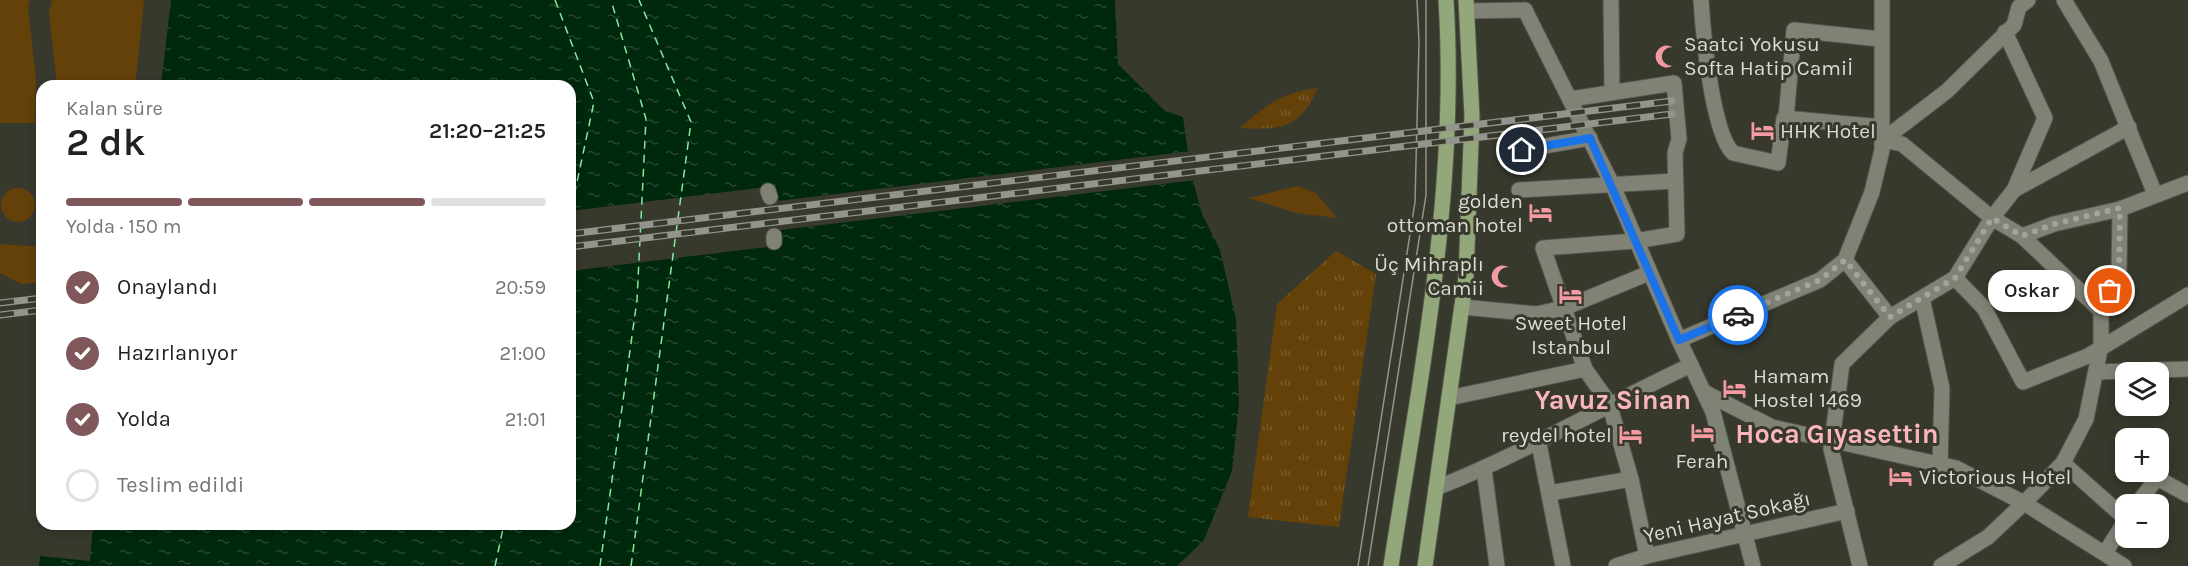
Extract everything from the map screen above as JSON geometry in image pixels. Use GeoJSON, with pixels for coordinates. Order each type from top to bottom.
{"type":"FeatureCollection","features":[{"type":"Feature","properties":{"kind":"main road"},"geometry":{"type":"LineString","coordinates":[[1391,566],[1443,214],[1450,105],[1446,0]]}},
{"type":"Feature","properties":{"kind":"main road"},"geometry":{"type":"LineString","coordinates":[[1425,566],[1462,307],[1472,127],[1467,5]]}},
{"type":"Feature","properties":{"kind":"street"},"geometry":{"type":"LineString","coordinates":[[1611,0],[1612,91]]}},
{"type":"Feature","properties":{"kind":"street"},"geometry":{"type":"LineString","coordinates":[[1701,0],[1704,46],[1722,136],[1726,146],[1740,156],[1778,163],[1784,118],[1786,118],[1794,30],[1880,39]]}},
{"type":"Feature","properties":{"kind":"street"},"geometry":{"type":"LineString","coordinates":[[1679,340],[1820,280],[1845,260],[1872,192],[1883,133],[1880,39],[1882,0]]}},
{"type":"Feature","properties":{"kind":"street"},"geometry":{"type":"LineString","coordinates":[[1883,133],[1947,91],[2014,25],[2019,7],[2028,0]]}},
{"type":"Feature","properties":{"kind":"street"},"geometry":{"type":"LineString","coordinates":[[2064,0],[2101,61],[2155,194]]}},
{"type":"Feature","properties":{"kind":"street"},"geometry":{"type":"LineString","coordinates":[[1467,5],[1526,5],[1613,186],[1649,273],[1713,412],[1753,566]]}},
{"type":"Feature","properties":{"kind":"street"},"geometry":{"type":"LineString","coordinates":[[1860,566],[1832,444],[1842,364],[1890,317],[1955,278],[1992,218],[2014,190],[2045,118],[2005,32]]}},
{"type":"Feature","properties":{"kind":"street"},"geometry":{"type":"LineString","coordinates":[[1571,99],[1674,83],[1679,139],[1675,153],[1677,234],[1635,241],[1543,248],[1585,369],[1609,403],[1631,479],[1647,556]]}},
{"type":"Feature","properties":{"kind":"street"},"geometry":{"type":"LineString","coordinates":[[1786,118],[1883,133],[1902,144],[1992,218],[2022,236],[2101,311]]}},
{"type":"Feature","properties":{"kind":"street"},"geometry":{"type":"LineString","coordinates":[[2014,190],[2129,127]]}},
{"type":"Feature","properties":{"kind":"street"},"geometry":{"type":"LineString","coordinates":[[1522,150],[1590,138]]}},
{"type":"Feature","properties":{"kind":"street"},"geometry":{"type":"LineString","coordinates":[[1519,190],[1675,181]]}},
{"type":"Feature","properties":{"kind":"street"},"geometry":{"type":"LineString","coordinates":[[2022,236],[2054,224],[2120,208],[2188,183]]}},
{"type":"Feature","properties":{"kind":"street"},"geometry":{"type":"LineString","coordinates":[[1941,566],[1988,537],[2024,503],[2063,463],[2086,419],[2098,372],[2101,311],[2119,271],[2120,208]]}},
{"type":"Feature","properties":{"kind":"street"},"geometry":{"type":"LineString","coordinates":[[1845,260],[1890,317]]}},
{"type":"Feature","properties":{"kind":"street"},"geometry":{"type":"LineString","coordinates":[[1462,307],[1536,314],[1564,308],[1649,273]]}},
{"type":"Feature","properties":{"kind":"street"},"geometry":{"type":"LineString","coordinates":[[1955,278],[1984,308],[2023,382],[2088,356],[2101,345],[2188,295]]}},
{"type":"Feature","properties":{"kind":"street"},"geometry":{"type":"LineString","coordinates":[[1922,298],[1942,388],[1940,465]]}},
{"type":"Feature","properties":{"kind":"street"},"geometry":{"type":"LineString","coordinates":[[1436,488],[1484,469],[1609,403],[1690,365]]}},
{"type":"Feature","properties":{"kind":"street"},"geometry":{"type":"LineString","coordinates":[[1449,398],[1585,369]]}},
{"type":"Feature","properties":{"kind":"street"},"geometry":{"type":"LineString","coordinates":[[2098,372],[2188,369]]}},
{"type":"Feature","properties":{"kind":"street"},"geometry":{"type":"LineString","coordinates":[[1704,392],[1772,427],[1832,444],[1956,468],[2024,503],[2124,566]]}},
{"type":"Feature","properties":{"kind":"street"},"geometry":{"type":"LineString","coordinates":[[1538,439],[1563,566]]}},
{"type":"Feature","properties":{"kind":"street"},"geometry":{"type":"LineString","coordinates":[[2063,463],[2115,510]]}},
{"type":"Feature","properties":{"kind":"street"},"geometry":{"type":"LineString","coordinates":[[1484,469],[1497,566]]}},
{"type":"Feature","properties":{"kind":"street"},"geometry":{"type":"LineString","coordinates":[[2145,494],[2157,478],[2188,495]]}},
{"type":"Feature","properties":{"kind":"street"},"geometry":{"type":"LineString","coordinates":[[1550,493],[1631,479]]}},
{"type":"Feature","properties":{"kind":"street","name":"Yeni Hayat Sokağı"},"geometry":{"type":"LineString","coordinates":[[1616,566],[1647,556],[1847,511]]}},
{"type":"Feature","properties":{"kind":"street"},"geometry":{"type":"LineString","coordinates":[[2105,553],[2115,537]]}},
{"type":"Feature","properties":{"kind":"green space"},"geometry":{"type":"Polygon","coordinates":[[[0,0],[30,0],[28,8],[36,79],[35,123],[0,123],[0,0]]]}},
{"type":"Feature","properties":{"kind":"green space"},"geometry":{"type":"Polygon","coordinates":[[[52,0],[144,0],[136,79],[56,80],[49,14],[52,0]]]}},
{"type":"Feature","properties":{"kind":"green space"},"geometry":{"type":"Polygon","coordinates":[[[1318,88],[1304,112],[1288,124],[1267,128],[1240,128],[1275,101],[1294,93],[1318,88]]]}},
{"type":"Feature","properties":{"kind":"green space"},"geometry":{"type":"Polygon","coordinates":[[[1297,186],[1316,193],[1337,218],[1296,213],[1249,198],[1297,186]]]}},
{"type":"Feature","properties":{"kind":"green space"},"geometry":{"type":"Polygon","coordinates":[[[18,188],[30,193],[35,205],[30,217],[18,222],[6,217],[1,205],[6,193],[18,188]]]}},
{"type":"Feature","properties":{"kind":"green space"},"geometry":{"type":"Polygon","coordinates":[[[0,244],[36,247],[36,283],[22,284],[0,273],[0,244]]]}},
{"type":"Feature","properties":{"kind":"green space"},"geometry":{"type":"Polygon","coordinates":[[[1336,251],[1376,274],[1339,527],[1248,517],[1277,304],[1336,251]]]}},
{"type":"Feature","properties":{"kind":"water"},"geometry":{"type":"Polygon","coordinates":[[[171,0],[1115,0],[1118,64],[1165,111],[1183,117],[1191,173],[1202,214],[1220,250],[1236,319],[1239,403],[1232,471],[1204,540],[1177,566],[39,566],[40,556],[90,561],[93,530],[576,530],[576,80],[162,80],[171,0]]]}},
{"type":"Feature","properties":{"kind":"pier"},"geometry":{"type":"Polygon","coordinates":[[[1191,151],[1196,180],[781,230],[783,245],[576,270],[576,210],[775,186],[777,201],[1191,151]]]}},
{"type":"Feature","properties":{"kind":"ferry route"},"geometry":{"type":"LineString","coordinates":[[555,0],[594,102],[576,187]]}},
{"type":"Feature","properties":{"kind":"ferry route"},"geometry":{"type":"LineString","coordinates":[[600,566],[637,300],[646,119],[611,0]]}},
{"type":"Feature","properties":{"kind":"ferry route"},"geometry":{"type":"LineString","coordinates":[[631,566],[691,122],[639,0]]}},
{"type":"Feature","properties":{"kind":"ferry route"},"geometry":{"type":"LineString","coordinates":[[495,566],[503,530]]}},
{"type":"Feature","properties":{"kind":"tram line"},"geometry":{"type":"LineString","coordinates":[[1358,566],[1415,202],[1419,42],[1417,0]]}},
{"type":"Feature","properties":{"kind":"tram line"},"geometry":{"type":"LineString","coordinates":[[1368,566],[1426,195],[1426,0]]}},
{"type":"Feature","properties":{"kind":"railway"},"geometry":{"type":"LineString","coordinates":[[576,233],[1672,101]]}},
{"type":"Feature","properties":{"kind":"railway"},"geometry":{"type":"LineString","coordinates":[[576,246],[1672,114]]}},
{"type":"Feature","properties":{"kind":"railway"},"geometry":{"type":"LineString","coordinates":[[0,303],[36,299]]}},
{"type":"Feature","properties":{"kind":"railway"},"geometry":{"type":"LineString","coordinates":[[0,315],[36,311]]}},
{"type":"Feature","properties":{"kind":"way so far"},"geometry":{"type":"LineString","coordinates":[[1738,315],[1820,280],[1845,260],[1890,317],[1955,278],[1992,218],[2022,236],[2054,224],[2097,216],[2120,208],[2119,271],[2110,291]]}},
{"type":"Feature","properties":{"kind":"place","name":"Saatci Yokusu Softa Hatip Camiİ"},"geometry":{"type":"Point","coordinates":[1666,56]}},
{"type":"Feature","properties":{"kind":"place","name":"HHK Hotel"},"geometry":{"type":"Point","coordinates":[1762,131]}},
{"type":"Feature","properties":{"kind":"place","name":"golden ottoman hotel"},"geometry":{"type":"Point","coordinates":[1541,213]}},
{"type":"Feature","properties":{"kind":"place","name":"Üç Mihraplı Camii"},"geometry":{"type":"Point","coordinates":[1502,276]}},
{"type":"Feature","properties":{"kind":"place","name":"Oskar"},"geometry":{"type":"Point","coordinates":[2110,291]}},
{"type":"Feature","properties":{"kind":"place","name":"Sweet Hotel Istanbul"},"geometry":{"type":"Point","coordinates":[1571,295]}},
{"type":"Feature","properties":{"kind":"place","name":"Hamam Hostel 1469"},"geometry":{"type":"Point","coordinates":[1735,388]}},
{"type":"Feature","properties":{"kind":"place","name":"Ferah"},"geometry":{"type":"Point","coordinates":[1702,433]}},
{"type":"Feature","properties":{"kind":"place","name":"reydel hotel"},"geometry":{"type":"Point","coordinates":[1630,435]}},
{"type":"Feature","properties":{"kind":"place","name":"Victorious Hotel"},"geometry":{"type":"Point","coordinates":[1901,477]}},
{"type":"Feature","properties":{"kind":"district","name":"Yavuz Sinan"},"geometry":{"type":"Point","coordinates":[1613,400]}},
{"type":"Feature","properties":{"kind":"district","name":"Hoca Gıyasettin"},"geometry":{"type":"Point","coordinates":[1837,434]}},
{"type":"Feature","properties":{"kind":"route"},"geometry":{"type":"LineString","coordinates":[[1522,150],[1590,138],[1679,340],[1738,315]]}}]}
